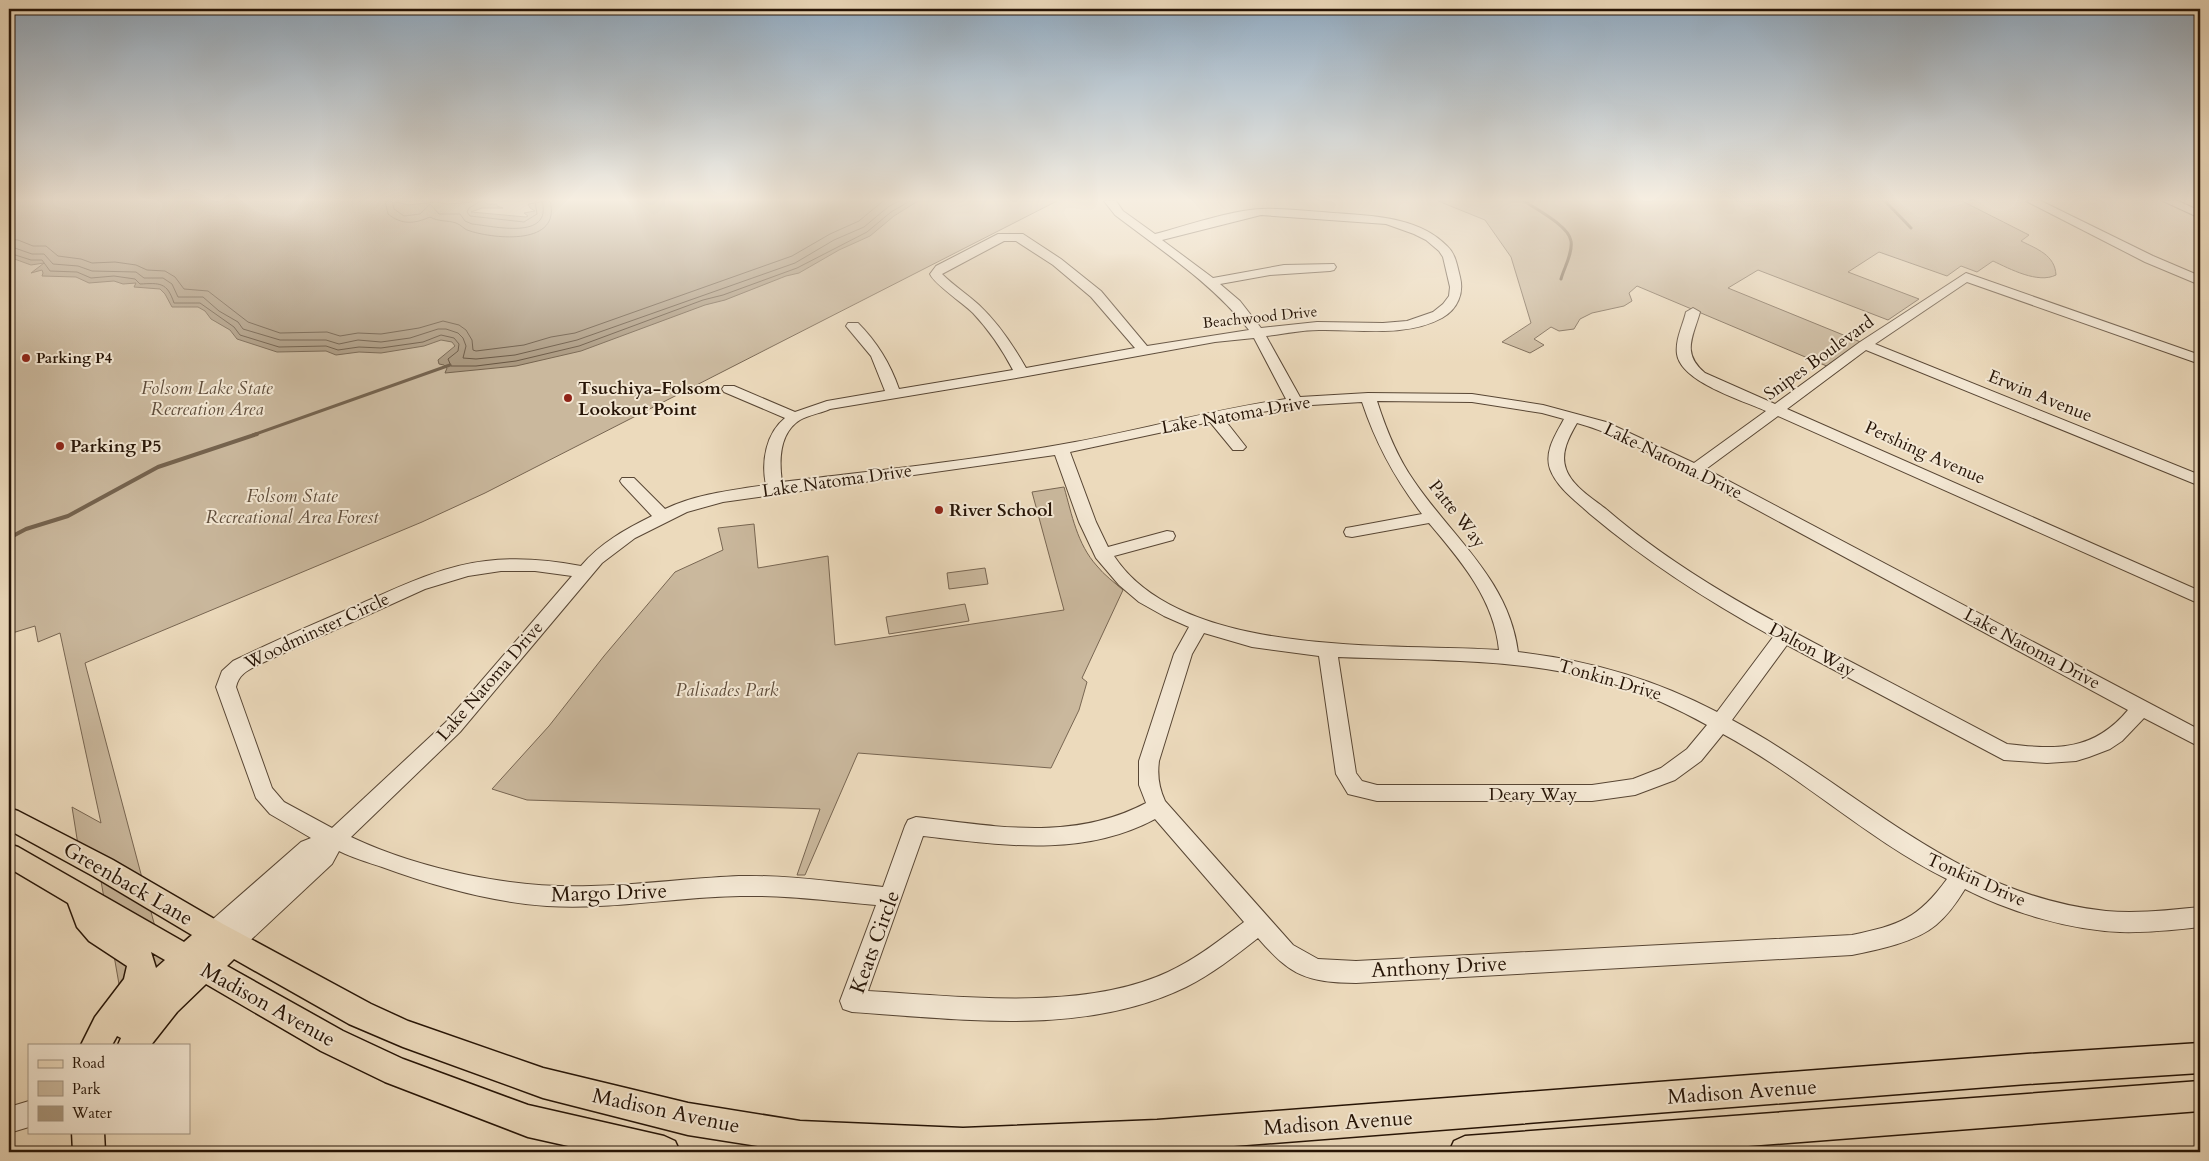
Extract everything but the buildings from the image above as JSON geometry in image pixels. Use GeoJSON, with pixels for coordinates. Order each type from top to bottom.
{"type":"FeatureCollection","features":[{"type":"Feature","properties":{"kind":"main road","name":"Greenback Lane"},"geometry":{"type":"LineString","coordinates":[[9,818],[103,868],[223,938]]}},
{"type":"Feature","properties":{"kind":"main road","name":"Greenback Lane"},"geometry":{"type":"LineString","coordinates":[[9,855],[195,964]]}},
{"type":"Feature","properties":{"kind":"main road"},"geometry":{"type":"LineString","coordinates":[[78,894],[87,918],[99,932],[139,958],[142,964],[139,981],[101,1032],[96,1044]]}},
{"type":"Feature","properties":{"kind":"main road"},"geometry":{"type":"LineString","coordinates":[[107,1044],[148,996],[195,964],[223,938]]}},
{"type":"Feature","properties":{"kind":"main road","name":"Madison Avenue"},"geometry":{"type":"LineString","coordinates":[[223,938],[360,1014],[427,1042],[543,1083],[688,1119],[800,1137],[963,1144],[1157,1136],[2027,1069],[2200,1058]]}},
{"type":"Feature","properties":{"kind":"main road"},"geometry":{"type":"LineString","coordinates":[[134,1044],[146,1024],[195,964]]}},
{"type":"Feature","properties":{"kind":"main road","name":"Madison Avenue"},"geometry":{"type":"LineString","coordinates":[[195,964],[332,1041],[396,1071],[528,1121],[664,1152]]}},
{"type":"Feature","properties":{"kind":"main road","name":"Madison Avenue"},"geometry":{"type":"LineString","coordinates":[[1465,1152],[2200,1096]]}},
{"type":"Feature","properties":{"kind":"main road"},"geometry":{"type":"LineString","coordinates":[[88,1134],[89,1152]]}},
{"type":"Feature","properties":{"kind":"street"},"geometry":{"type":"LineString","coordinates":[[967,255],[940,269],[936,274],[964,296],[992,324],[1010,348],[1022,373]]}},
{"type":"Feature","properties":{"kind":"street"},"geometry":{"type":"LineString","coordinates":[[1047,255],[1081,280],[1096,294],[1144,351]]}},
{"type":"Feature","properties":{"kind":"street"},"geometry":{"type":"LineString","coordinates":[[1176,255],[1211,282],[1235,304],[1258,333],[1295,402]]}},
{"type":"Feature","properties":{"kind":"street","name":"Beachwood Drive"},"geometry":{"type":"LineString","coordinates":[[775,488],[773,480],[774,448],[777,436],[784,426],[795,418],[827,405],[1022,373],[1215,338],[1318,326],[1400,326],[1432,318],[1448,307],[1456,296],[1456,287],[1448,255]]}},
{"type":"Feature","properties":{"kind":"street"},"geometry":{"type":"LineString","coordinates":[[2141,255],[2200,281]]}},
{"type":"Feature","properties":{"kind":"street"},"geometry":{"type":"LineString","coordinates":[[1211,282],[1259,271],[1289,267],[1330,267]]}},
{"type":"Feature","properties":{"kind":"street","name":"Snipes Boulevard"},"geometry":{"type":"LineString","coordinates":[[1695,470],[1865,345],[1966,277],[2200,360]]}},
{"type":"Feature","properties":{"kind":"street","name":"Pershing Avenue"},"geometry":{"type":"LineString","coordinates":[[1694,312],[1682,354],[1689,367],[1707,380],[1779,410],[2200,598]]}},
{"type":"Feature","properties":{"kind":"street"},"geometry":{"type":"LineString","coordinates":[[852,326],[872,346],[885,367],[894,393]]}},
{"type":"Feature","properties":{"kind":"street","name":"Erwin Avenue"},"geometry":{"type":"LineString","coordinates":[[1865,345],[2200,481]]}},
{"type":"Feature","properties":{"kind":"street"},"geometry":{"type":"LineString","coordinates":[[729,389],[795,418]]}},
{"type":"Feature","properties":{"kind":"street","name":"Lake Natoma Drive"},"geometry":{"type":"LineString","coordinates":[[223,938],[324,857],[336,839],[412,768],[453,726],[584,572],[606,550],[629,534],[662,516],[701,502],[775,488],[1061,449],[1214,416],[1295,402],[1368,397],[1472,398],[1517,404],[1573,417],[1629,437],[1695,470],[2200,739]]}},
{"type":"Feature","properties":{"kind":"street","name":"Patte Way"},"geometry":{"type":"LineString","coordinates":[[1368,397],[1400,472],[1481,578],[1493,597],[1504,623],[1509,642],[1509,657]]}},
{"type":"Feature","properties":{"kind":"street"},"geometry":{"type":"LineString","coordinates":[[1214,416],[1238,447]]}},
{"type":"Feature","properties":{"kind":"street","name":"Dalton Way"},"geometry":{"type":"LineString","coordinates":[[1573,417],[1557,448],[1558,470],[1566,481],[1601,515],[1669,567],[1732,607],[2004,752],[2052,755],[2090,750],[2117,735],[2141,708]]}},
{"type":"Feature","properties":{"kind":"street","name":"Tonkin Drive"},"geometry":{"type":"LineString","coordinates":[[1061,449],[1093,536],[1102,554],[1115,571],[1140,594],[1167,611],[1199,625],[1248,640],[1328,651],[1509,657],[1557,664],[1627,681],[1675,700],[1721,722],[1772,753],[1923,858],[2012,899],[2046,910],[2085,918],[2127,922],[2200,917]]}},
{"type":"Feature","properties":{"kind":"street"},"geometry":{"type":"LineString","coordinates":[[628,481],[662,516]]}},
{"type":"Feature","properties":{"kind":"street"},"geometry":{"type":"LineString","coordinates":[[1352,532],[1434,517]]}},
{"type":"Feature","properties":{"kind":"street"},"geometry":{"type":"LineString","coordinates":[[1102,554],[1167,536]]}},
{"type":"Feature","properties":{"kind":"street","name":"Woodminster Circle"},"geometry":{"type":"LineString","coordinates":[[336,839],[313,829],[277,808],[264,792],[226,687],[233,671],[309,633],[404,591],[453,573],[482,568],[521,565],[548,565],[584,572]]}},
{"type":"Feature","properties":{"kind":"street","name":"Anthony Drive"},"geometry":{"type":"LineString","coordinates":[[1199,625],[1183,654],[1148,761],[1148,784],[1158,807],[1260,924],[1285,952],[1302,965],[1314,971],[1356,972],[1852,945],[1887,938],[1924,921],[1953,890],[1961,877]]}},
{"type":"Feature","properties":{"kind":"street","name":"Deary Way"},"geometry":{"type":"LineString","coordinates":[[1328,651],[1346,774],[1356,788],[1377,793],[1592,794],[1635,786],[1668,774],[1694,755],[1721,722],[1784,635]]}},
{"type":"Feature","properties":{"kind":"street","name":"Keats Circle"},"geometry":{"type":"LineString","coordinates":[[1158,807],[1116,827],[1066,837],[1040,838],[916,826],[852,1001],[988,1008],[1051,1008],[1098,1004],[1139,994],[1189,973],[1212,960],[1260,924]]}},
{"type":"Feature","properties":{"kind":"street","name":"Margo Drive"},"geometry":{"type":"LineString","coordinates":[[336,839],[351,847],[404,866],[454,881],[506,891],[548,896],[591,896],[739,886],[784,887],[890,897]]}},
{"type":"Feature","properties":{"kind":"street"},"geometry":{"type":"LineString","coordinates":[[9,1120],[28,1114]]}},
{"type":"Feature","properties":{"kind":"green space","name":"Folsom Lake State Recreation Area"},"geometry":{"type":"Polygon","coordinates":[[[9,255],[951,255],[485,493],[422,522],[85,663],[176,1006],[127,1030],[101,881],[82,870],[72,807],[101,823],[60,633],[38,642],[35,626],[9,634],[9,255]]]}},
{"type":"Feature","properties":{"kind":"green space"},"geometry":{"type":"Polygon","coordinates":[[[1510,255],[1874,255],[1848,272],[1919,299],[1888,320],[1758,270],[1728,288],[1863,343],[1829,367],[1637,286],[1629,293],[1632,301],[1624,306],[1592,313],[1580,319],[1574,329],[1559,331],[1551,327],[1534,339],[1544,345],[1530,353],[1502,342],[1531,323],[1510,255]]]}},
{"type":"Feature","properties":{"kind":"green space"},"geometry":{"type":"Polygon","coordinates":[[[1888,255],[2046,255],[2055,268],[2056,275],[2041,278],[2033,277],[1993,261],[1977,272],[1961,266],[1947,276],[1888,255]]]}},
{"type":"Feature","properties":{"kind":"green space","name":"Palisades Park"},"geometry":{"type":"Polygon","coordinates":[[[1064,487],[1076,529],[1090,557],[1123,590],[1082,678],[1087,682],[1079,710],[1051,768],[858,753],[805,875],[797,875],[820,809],[527,800],[492,789],[549,726],[604,656],[675,572],[723,550],[718,528],[754,524],[758,568],[828,556],[835,645],[1064,610],[1032,492],[1064,487]]]}},
{"type":"Feature","properties":{"kind":"green space"},"geometry":{"type":"Polygon","coordinates":[[[985,568],[988,584],[949,589],[947,573],[985,568]]]}},
{"type":"Feature","properties":{"kind":"green space"},"geometry":{"type":"Polygon","coordinates":[[[965,604],[969,621],[889,634],[886,617],[965,604]]]}},
{"type":"Feature","properties":{"kind":"water"},"geometry":{"type":"Polygon","coordinates":[[[9,255],[830,255],[799,273],[786,276],[725,300],[705,305],[581,351],[516,366],[445,373],[447,368],[439,364],[438,360],[455,346],[452,342],[441,340],[424,346],[381,353],[359,352],[336,355],[326,351],[277,352],[237,339],[230,330],[211,319],[205,311],[198,307],[172,307],[160,289],[134,287],[136,283],[123,284],[114,281],[89,283],[76,277],[42,276],[42,270],[31,273],[44,263],[31,265],[9,257],[9,255]]]}},
{"type":"Feature","properties":{"kind":"waterway"},"geometry":{"type":"LineString","coordinates":[[1561,279],[1569,255]]}},
{"type":"Feature","properties":{"kind":"waterway"},"geometry":{"type":"LineString","coordinates":[[253,435],[450,365]]}},
{"type":"Feature","properties":{"kind":"waterway"},"geometry":{"type":"LineString","coordinates":[[9,538],[26,529],[68,516],[158,467],[257,434]]}},
{"type":"Feature","properties":{"kind":"place","name":"Parking P4"},"geometry":{"type":"Point","coordinates":[26,358]}},
{"type":"Feature","properties":{"kind":"place","name":"Tsuchiya-Folsom Lookout Point"},"geometry":{"type":"Point","coordinates":[568,398]}},
{"type":"Feature","properties":{"kind":"place","name":"Parking P5"},"geometry":{"type":"Point","coordinates":[60,446]}},
{"type":"Feature","properties":{"kind":"place","name":"River School"},"geometry":{"type":"Point","coordinates":[939,510]}},
{"type":"Feature","properties":{"kind":"park label","name":"Folsom State Recreational Area Forest"},"geometry":{"type":"Point","coordinates":[292,506]}}]}
